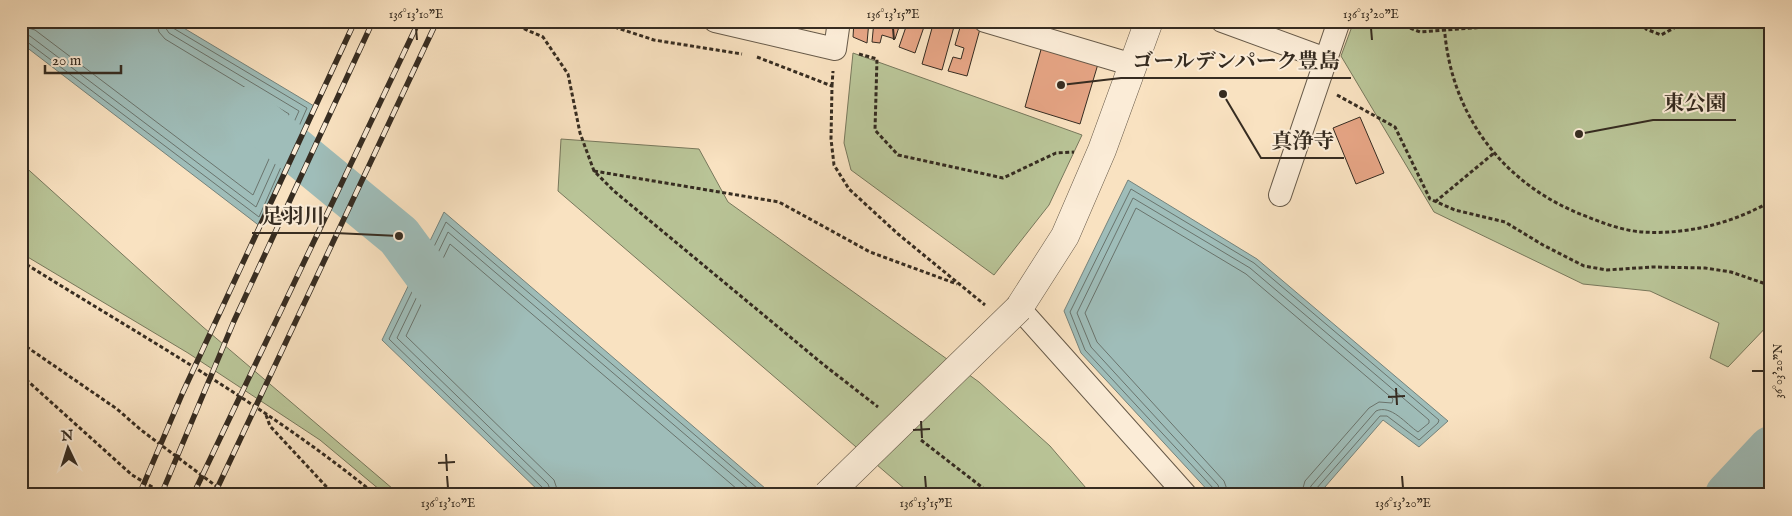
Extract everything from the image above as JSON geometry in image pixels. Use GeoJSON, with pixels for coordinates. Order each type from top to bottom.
{"type":"FeatureCollection","features":[{"type":"Feature","properties":{"kind":"street"},"geometry":{"type":"LineString","coordinates":[[715,21],[835,49],[839,21]]}},
{"type":"Feature","properties":{"kind":"street"},"geometry":{"type":"LineString","coordinates":[[985,21],[1133,65]]}},
{"type":"Feature","properties":{"kind":"street"},"geometry":{"type":"LineString","coordinates":[[827,495],[1019,308],[1065,236],[1102,150],[1149,21]]}},
{"type":"Feature","properties":{"kind":"street"},"geometry":{"type":"LineString","coordinates":[[1222,21],[1326,58]]}},
{"type":"Feature","properties":{"kind":"street"},"geometry":{"type":"LineString","coordinates":[[1280,195],[1340,21]]}},
{"type":"Feature","properties":{"kind":"street"},"geometry":{"type":"LineString","coordinates":[[1019,308],[1186,495]]}},
{"type":"Feature","properties":{"kind":"path"},"geometry":{"type":"LineString","coordinates":[[506,21],[542,37],[568,74],[580,133],[594,171],[628,204],[824,365],[885,412]]}},
{"type":"Feature","properties":{"kind":"path"},"geometry":{"type":"LineString","coordinates":[[596,21],[654,40],[745,55]]}},
{"type":"Feature","properties":{"kind":"path"},"geometry":{"type":"LineString","coordinates":[[1392,21],[1420,32],[1565,21]]}},
{"type":"Feature","properties":{"kind":"path"},"geometry":{"type":"LineString","coordinates":[[1444,21],[1449,63],[1459,93],[1476,128],[1494,154],[1520,180],[1544,197],[1608,225],[1643,232],[1716,225],[1752,212],[1771,201]]}},
{"type":"Feature","properties":{"kind":"path"},"geometry":{"type":"LineString","coordinates":[[1642,21],[1646,28],[1661,35],[1676,27],[1678,21]]}},
{"type":"Feature","properties":{"kind":"path"},"geometry":{"type":"LineString","coordinates":[[835,49],[878,58],[875,130],[898,155],[1003,178],[1056,153],[1102,150]]}},
{"type":"Feature","properties":{"kind":"path"},"geometry":{"type":"LineString","coordinates":[[754,56],[832,86],[830,139],[834,165],[850,189],[898,234],[991,310]]}},
{"type":"Feature","properties":{"kind":"path"},"geometry":{"type":"LineString","coordinates":[[1317,84],[1396,127],[1430,199],[1435,202],[1455,210],[1505,222],[1543,245],[1584,266],[1607,270],[1652,267],[1705,268],[1731,272],[1762,283],[1771,282]]}},
{"type":"Feature","properties":{"kind":"path"},"geometry":{"type":"LineString","coordinates":[[1435,202],[1494,154]]}},
{"type":"Feature","properties":{"kind":"path"},"geometry":{"type":"LineString","coordinates":[[594,171],[779,202],[870,252],[960,285]]}},
{"type":"Feature","properties":{"kind":"path"},"geometry":{"type":"LineString","coordinates":[[21,261],[143,334],[266,415],[331,458],[376,495]]}},
{"type":"Feature","properties":{"kind":"path"},"geometry":{"type":"LineString","coordinates":[[21,343],[117,409],[141,430],[228,495]]}},
{"type":"Feature","properties":{"kind":"path"},"geometry":{"type":"LineString","coordinates":[[21,375],[132,475],[166,495]]}},
{"type":"Feature","properties":{"kind":"path"},"geometry":{"type":"LineString","coordinates":[[266,415],[270,426],[334,495]]}},
{"type":"Feature","properties":{"kind":"path"},"geometry":{"type":"LineString","coordinates":[[915,436],[992,495]]}},
{"type":"Feature","properties":{"kind":"green space"},"geometry":{"type":"Polygon","coordinates":[[[1354,21],[1771,21],[1771,322],[1728,367],[1710,358],[1719,323],[1650,291],[1583,284],[1434,212],[1341,56],[1354,21]]]}},
{"type":"Feature","properties":{"kind":"green space"},"geometry":{"type":"Polygon","coordinates":[[[853,53],[1082,135],[1049,205],[994,275],[851,170],[844,143],[853,53]]]}},
{"type":"Feature","properties":{"kind":"green space"},"geometry":{"type":"Polygon","coordinates":[[[561,139],[699,149],[728,202],[979,382],[1050,446],[1092,495],[912,495],[558,191],[561,139]]]}},
{"type":"Feature","properties":{"kind":"green space"},"geometry":{"type":"Polygon","coordinates":[[[21,163],[203,327],[400,495],[386,495],[320,440],[188,353],[21,253],[21,163]]]}},
{"type":"Feature","properties":{"kind":"water"},"geometry":{"type":"Polygon","coordinates":[[[21,21],[172,21],[314,106],[261,227],[21,43],[21,21]]]}},
{"type":"Feature","properties":{"kind":"water"},"geometry":{"type":"Polygon","coordinates":[[[1128,180],[1257,259],[1448,421],[1419,447],[1383,420],[1318,495],[1212,495],[1081,353],[1064,311],[1128,180]]]}},
{"type":"Feature","properties":{"kind":"water"},"geometry":{"type":"Polygon","coordinates":[[[444,212],[773,495],[543,495],[382,340],[444,212]]]}},
{"type":"Feature","properties":{"kind":"building"},"geometry":{"type":"Polygon","coordinates":[[[854,21],[869,21],[867,43],[853,37],[854,21]]]}},
{"type":"Feature","properties":{"kind":"building"},"geometry":{"type":"Polygon","coordinates":[[[874,21],[901,21],[895,39],[882,35],[880,43],[872,42],[874,21]]]}},
{"type":"Feature","properties":{"kind":"building"},"geometry":{"type":"Polygon","coordinates":[[[908,21],[926,21],[915,53],[899,47],[908,21]]]}},
{"type":"Feature","properties":{"kind":"building"},"geometry":{"type":"Polygon","coordinates":[[[934,21],[955,23],[942,70],[922,64],[934,21]]]}},
{"type":"Feature","properties":{"kind":"building"},"geometry":{"type":"Polygon","coordinates":[[[961,24],[980,29],[967,76],[948,71],[953,57],[961,59],[964,48],[955,45],[961,24]]]}},
{"type":"Feature","properties":{"kind":"building"},"geometry":{"type":"Polygon","coordinates":[[[1042,46],[1098,64],[1080,124],[1025,107],[1042,46]]]}},
{"type":"Feature","properties":{"kind":"building"},"geometry":{"type":"Polygon","coordinates":[[[1360,117],[1384,173],[1356,184],[1333,128],[1360,117]]]}},
{"type":"Feature","properties":{"kind":"waterway"},"geometry":{"type":"LineString","coordinates":[[246,110],[399,236],[458,316]]}},
{"type":"Feature","properties":{"kind":"waterway"},"geometry":{"type":"LineString","coordinates":[[1728,495],[1771,449]]}},
{"type":"Feature","properties":{"kind":"railway"},"geometry":{"type":"LineString","coordinates":[[139,495],[183,392],[355,21]]}},
{"type":"Feature","properties":{"kind":"railway"},"geometry":{"type":"LineString","coordinates":[[161,495],[234,321],[373,21]]}},
{"type":"Feature","properties":{"kind":"railway"},"geometry":{"type":"LineString","coordinates":[[193,495],[419,21]]}},
{"type":"Feature","properties":{"kind":"railway"},"geometry":{"type":"LineString","coordinates":[[214,495],[437,21]]}},
{"type":"Feature","properties":{"kind":"place","name":"ゴールデンパーク豊島"},"geometry":{"type":"Point","coordinates":[1061,85]}},
{"type":"Feature","properties":{"kind":"place","name":"真浄寺"},"geometry":{"type":"Point","coordinates":[1223,94]}},
{"type":"Feature","properties":{"kind":"place","name":"東公園"},"geometry":{"type":"Point","coordinates":[1579,134]}},
{"type":"Feature","properties":{"kind":"place","name":"足羽川"},"geometry":{"type":"Point","coordinates":[399,236]}}]}
